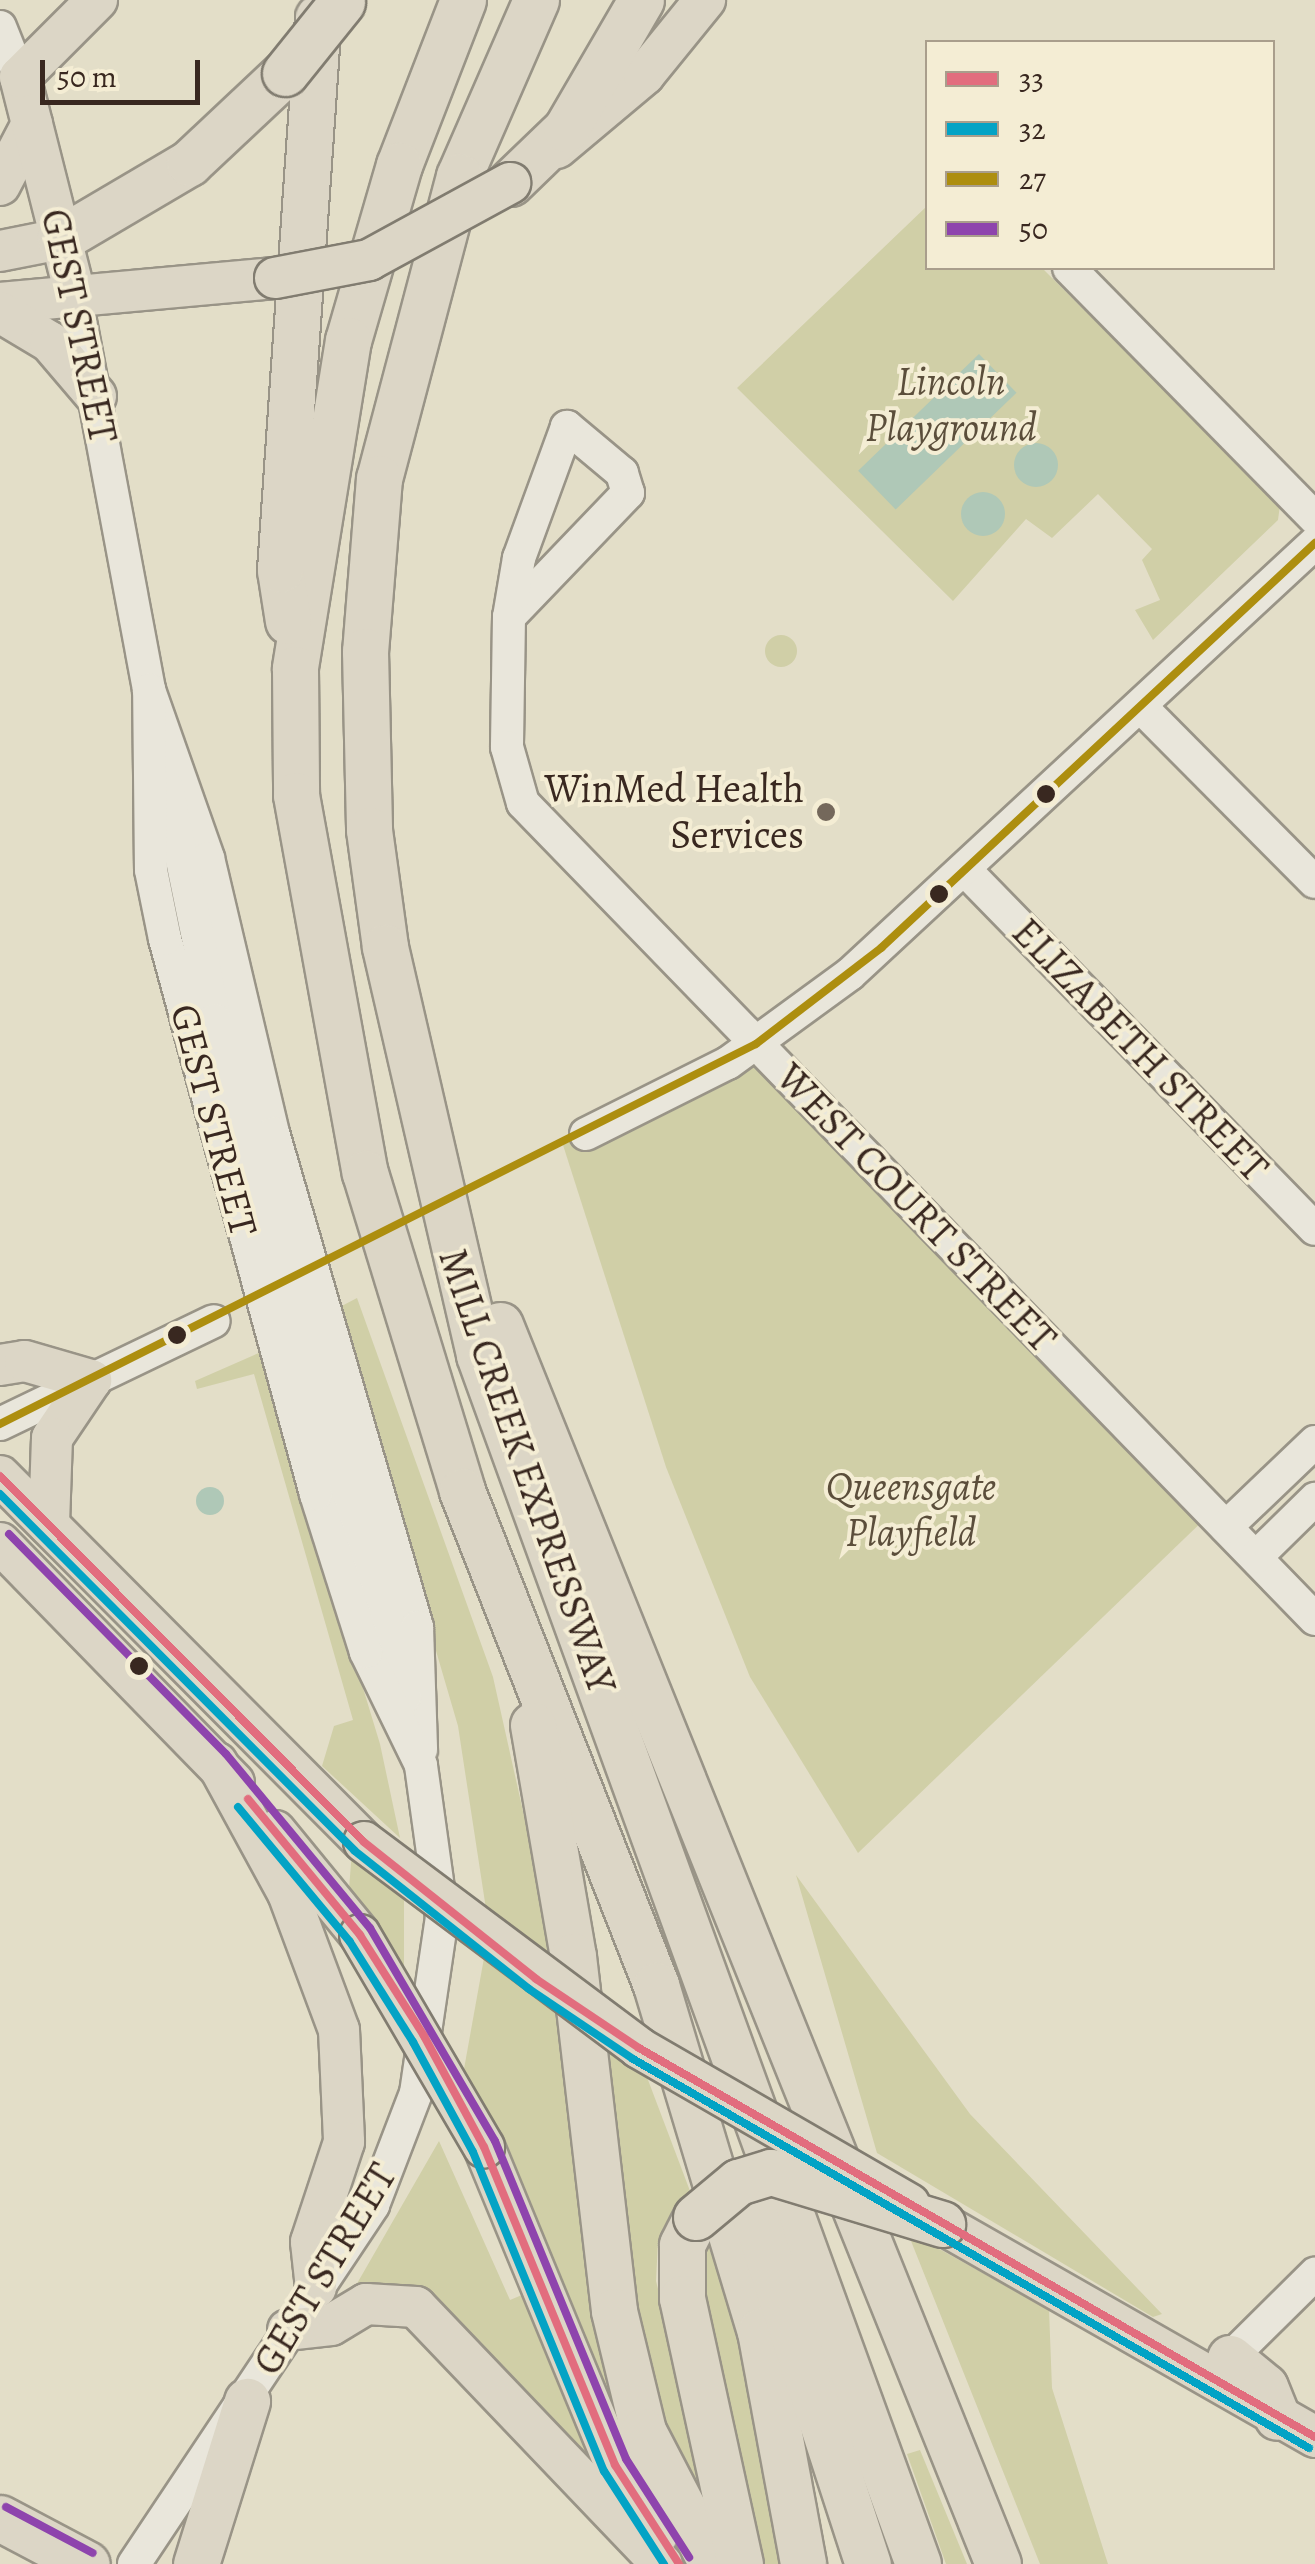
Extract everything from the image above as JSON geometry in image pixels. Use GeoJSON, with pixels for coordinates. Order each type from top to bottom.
{"type":"FeatureCollection","features":[{"type":"Feature","properties":{"kind":"highway","name":"MILL CREEK EXPRESSWAY"},"geometry":{"type":"LineString","coordinates":[[463,0],[399,165],[348,340],[296,669],[296,795],[330,1013],[366,1172],[462,1491],[656,1984],[760,2332],[802,2564]]}},
{"type":"Feature","properties":{"kind":"highway","name":"MILL CREEK EXPRESSWAY"},"geometry":{"type":"LineString","coordinates":[[536,0],[459,176],[399,376],[368,560],[370,830],[438,1204],[479,1355],[918,2564]]}},
{"type":"Feature","properties":{"kind":"highway"},"geometry":{"type":"LineString","coordinates":[[510,184],[566,128],[641,0]]}},
{"type":"Feature","properties":{"kind":"highway"},"geometry":{"type":"LineString","coordinates":[[296,669],[280,570],[335,1]]}},
{"type":"Feature","properties":{"kind":"highway"},"geometry":{"type":"LineString","coordinates":[[60,239],[165,180],[285,73],[335,1]]}},
{"type":"Feature","properties":{"kind":"highway"},"geometry":{"type":"LineString","coordinates":[[438,1204],[472,1255],[998,2564]]}},
{"type":"Feature","properties":{"kind":"highway"},"geometry":{"type":"LineString","coordinates":[[462,1491],[464,1542],[533,1727],[550,1813],[618,2328],[643,2431],[712,2564]]}},
{"type":"Feature","properties":{"kind":"highway"},"geometry":{"type":"LineString","coordinates":[[656,1984],[756,2212],[864,2564]]}},
{"type":"Feature","properties":{"kind":"highway"},"geometry":{"type":"LineString","coordinates":[[740,2564],[682,2298],[682,2245],[696,2218],[738,2182],[771,2172],[942,2224]]}},
{"type":"Feature","properties":{"kind":"highway"},"geometry":{"type":"LineString","coordinates":[[1230,2358],[1265,2387],[1296,2427]]}},
{"type":"Feature","properties":{"kind":"highway"},"geometry":{"type":"LineString","coordinates":[[196,2564],[247,2401]]}},
{"type":"Feature","properties":{"kind":"highway"},"geometry":{"type":"LineString","coordinates":[[15,2526],[86,2564]]}},
{"type":"Feature","properties":{"kind":"main road"},"geometry":{"type":"LineString","coordinates":[[20,77],[97,0]]}},
{"type":"Feature","properties":{"kind":"main road"},"geometry":{"type":"LineString","coordinates":[[0,303],[276,278],[369,260],[510,184],[644,75],[705,0]]}},
{"type":"Feature","properties":{"kind":"main road","name":"GEST STREET"},"geometry":{"type":"LineString","coordinates":[[20,77],[75,294]]}},
{"type":"Feature","properties":{"kind":"main road"},"geometry":{"type":"LineString","coordinates":[[0,186],[32,124]]}},
{"type":"Feature","properties":{"kind":"main road"},"geometry":{"type":"LineString","coordinates":[[0,251],[60,239]]}},
{"type":"Feature","properties":{"kind":"main road"},"geometry":{"type":"LineString","coordinates":[[0,312],[50,342],[96,396]]}},
{"type":"Feature","properties":{"kind":"main road"},"geometry":{"type":"LineString","coordinates":[[0,1365],[25,1361],[91,1380],[52,1438],[49,1525]]}},
{"type":"Feature","properties":{"kind":"main road"},"geometry":{"type":"LineString","coordinates":[[0,1476],[364,1842],[639,2048],[1296,2427]]}},
{"type":"Feature","properties":{"kind":"main road"},"geometry":{"type":"LineString","coordinates":[[0,1543],[216,1763],[360,1935],[484,2147],[615,2465],[679,2564]]}},
{"type":"Feature","properties":{"kind":"main road"},"geometry":{"type":"LineString","coordinates":[[216,1763],[288,1893],[339,2030],[344,2142],[311,2242],[316,2288]]}},
{"type":"Feature","properties":{"kind":"main road"},"geometry":{"type":"LineString","coordinates":[[288,2330],[331,2325],[366,2304],[416,2307],[662,2564]]}},
{"type":"Feature","properties":{"kind":"street","name":"GEST STREET"},"geometry":{"type":"LineString","coordinates":[[0,27],[20,77]]}},
{"type":"Feature","properties":{"kind":"street"},"geometry":{"type":"LineString","coordinates":[[1072,270],[1315,518]]}},
{"type":"Feature","properties":{"kind":"street","name":"GEST STREET"},"geometry":{"type":"LineString","coordinates":[[75,294],[149,690],[208,858],[273,1133],[417,1627],[422,1764],[442,1896],[432,2026],[381,2186],[247,2401],[134,2564]]}},
{"type":"Feature","properties":{"kind":"street","name":"WEST COURT STREET"},"geometry":{"type":"LineString","coordinates":[[508,617],[628,493],[622,473],[568,427],[519,558],[508,617],[507,746],[523,803],[1315,1619]]}},
{"type":"Feature","properties":{"kind":"street"},"geometry":{"type":"LineString","coordinates":[[586,1134],[756,1044],[965,870],[1315,543]]}},
{"type":"Feature","properties":{"kind":"street","name":"GEST STREET"},"geometry":{"type":"LineString","coordinates":[[149,690],[152,870],[165,939],[316,1494],[366,1652],[422,1764]]}},
{"type":"Feature","properties":{"kind":"street"},"geometry":{"type":"LineString","coordinates":[[149,690],[180,860],[288,1284],[392,1644],[422,1764]]}},
{"type":"Feature","properties":{"kind":"street"},"geometry":{"type":"LineString","coordinates":[[1142,708],[1315,882]]}},
{"type":"Feature","properties":{"kind":"street","name":"ELIZABETH STREET"},"geometry":{"type":"LineString","coordinates":[[965,870],[1315,1228]]}},
{"type":"Feature","properties":{"kind":"street"},"geometry":{"type":"LineString","coordinates":[[0,1424],[214,1321]]}},
{"type":"Feature","properties":{"kind":"street"},"geometry":{"type":"LineString","coordinates":[[1226,1527],[1315,1442]]}},
{"type":"Feature","properties":{"kind":"street"},"geometry":{"type":"LineString","coordinates":[[1256,1557],[1315,1499]]}},
{"type":"Feature","properties":{"kind":"street"},"geometry":{"type":"LineString","coordinates":[[1230,2358],[1315,2274]]}},
{"type":"Feature","properties":{"kind":"green space","name":"Lincoln Playground"},"geometry":{"type":"Polygon","coordinates":[[[925,208],[925,270],[1044,270],[1280,505],[1278,520],[1153,640],[1135,610],[1160,600],[1142,560],[1152,549],[1098,494],[1052,538],[1026,519],[953,601],[737,388],[925,208]]]}},
{"type":"Feature","properties":{"kind":"green space"},"geometry":{"type":"Polygon","coordinates":[[[781,635],[792,640],[797,651],[792,662],[781,667],[770,662],[765,651],[770,640],[781,635]]]}},
{"type":"Feature","properties":{"kind":"green space","name":"Queensgate Playfield"},"geometry":{"type":"Polygon","coordinates":[[[756,1044],[1212,1512],[858,1853],[750,1677],[666,1467],[563,1145],[756,1044]]]}},
{"type":"Feature","properties":{"kind":"green space"},"geometry":{"type":"Polygon","coordinates":[[[357,1298],[493,1677],[556,1959],[486,1909],[458,1726],[336,1309],[357,1298]]]}},
{"type":"Feature","properties":{"kind":"green space"},"geometry":{"type":"Polygon","coordinates":[[[261,1352],[380,1744],[400,1838],[322,1766],[334,1726],[353,1720],[254,1374],[197,1389],[195,1381],[261,1352]]]}},
{"type":"Feature","properties":{"kind":"green space"},"geometry":{"type":"Polygon","coordinates":[[[352,1851],[404,1894],[404,1969],[349,1889],[352,1851]]]}},
{"type":"Feature","properties":{"kind":"green space"},"geometry":{"type":"Polygon","coordinates":[[[796,1875],[970,2114],[1162,2314],[1153,2317],[877,2153],[796,1875]]]}},
{"type":"Feature","properties":{"kind":"green space"},"geometry":{"type":"Polygon","coordinates":[[[484,1958],[563,2014],[650,2504],[464,2069],[484,1958]]]}},
{"type":"Feature","properties":{"kind":"green space"},"geometry":{"type":"Polygon","coordinates":[[[597,2039],[642,2064],[690,2191],[658,2241],[656,2281],[724,2551],[639,2373],[597,2039]]]}},
{"type":"Feature","properties":{"kind":"green space"},"geometry":{"type":"Polygon","coordinates":[[[439,2141],[510,2300],[529,2292],[608,2482],[483,2355],[355,2287],[439,2141]]]}},
{"type":"Feature","properties":{"kind":"green space"},"geometry":{"type":"Polygon","coordinates":[[[702,2227],[744,2350],[780,2564],[760,2564],[695,2250],[702,2227]]]}},
{"type":"Feature","properties":{"kind":"green space"},"geometry":{"type":"Polygon","coordinates":[[[907,2231],[1049,2310],[1052,2388],[1108,2564],[1040,2564],[907,2231]]]}},
{"type":"Feature","properties":{"kind":"green space"},"geometry":{"type":"Polygon","coordinates":[[[920,2450],[967,2564],[946,2564],[907,2454],[920,2450]]]}},
{"type":"Feature","properties":{"kind":"shaded area"},"geometry":{"type":"Polygon","coordinates":[[[979,354],[1017,393],[896,510],[858,471],[979,354]]]}},
{"type":"Feature","properties":{"kind":"shaded area"},"geometry":{"type":"Polygon","coordinates":[[[1036,443],[1051,450],[1058,465],[1051,480],[1036,487],[1021,480],[1014,465],[1021,450],[1036,443]]]}},
{"type":"Feature","properties":{"kind":"shaded area"},"geometry":{"type":"Polygon","coordinates":[[[983,492],[998,499],[1005,514],[998,529],[983,536],[968,529],[961,514],[968,499],[983,492]]]}},
{"type":"Feature","properties":{"kind":"shaded area"},"geometry":{"type":"Polygon","coordinates":[[[210,1487],[220,1491],[224,1501],[220,1511],[210,1515],[200,1511],[196,1501],[200,1491],[210,1487]]]}},
{"type":"Feature","properties":{"kind":"transit line","name":"27"},"geometry":{"type":"LineString","coordinates":[[0,1424],[756,1044],[881,948],[1315,543]]}},
{"type":"Feature","properties":{"kind":"transit line","name":"33"},"geometry":{"type":"LineString","coordinates":[[0,1476],[364,1842],[536,1979],[639,2048],[1315,2437]]}},
{"type":"Feature","properties":{"kind":"transit line","name":"32"},"geometry":{"type":"LineString","coordinates":[[0,1494],[355,1851],[529,1989],[633,2059],[1309,2448]]}},
{"type":"Feature","properties":{"kind":"transit line","name":"50"},"geometry":{"type":"LineString","coordinates":[[9,1534],[226,1754],[370,1928],[495,2141],[626,2459],[689,2557]]}},
{"type":"Feature","properties":{"kind":"transit line","name":"33"},"geometry":{"type":"LineString","coordinates":[[248,1799],[360,1935],[424,2036],[484,2147],[615,2465],[679,2564]]}},
{"type":"Feature","properties":{"kind":"transit line","name":"32"},"geometry":{"type":"LineString","coordinates":[[238,1807],[350,1942],[413,2042],[473,2152],[604,2471],[664,2564]]}},
{"type":"Feature","properties":{"kind":"transit line","name":"50"},"geometry":{"type":"LineString","coordinates":[[6,2507],[93,2553]]}},
{"type":"Feature","properties":{"kind":"place","name":"WinMed Health Services"},"geometry":{"type":"Point","coordinates":[826,812]}}]}
